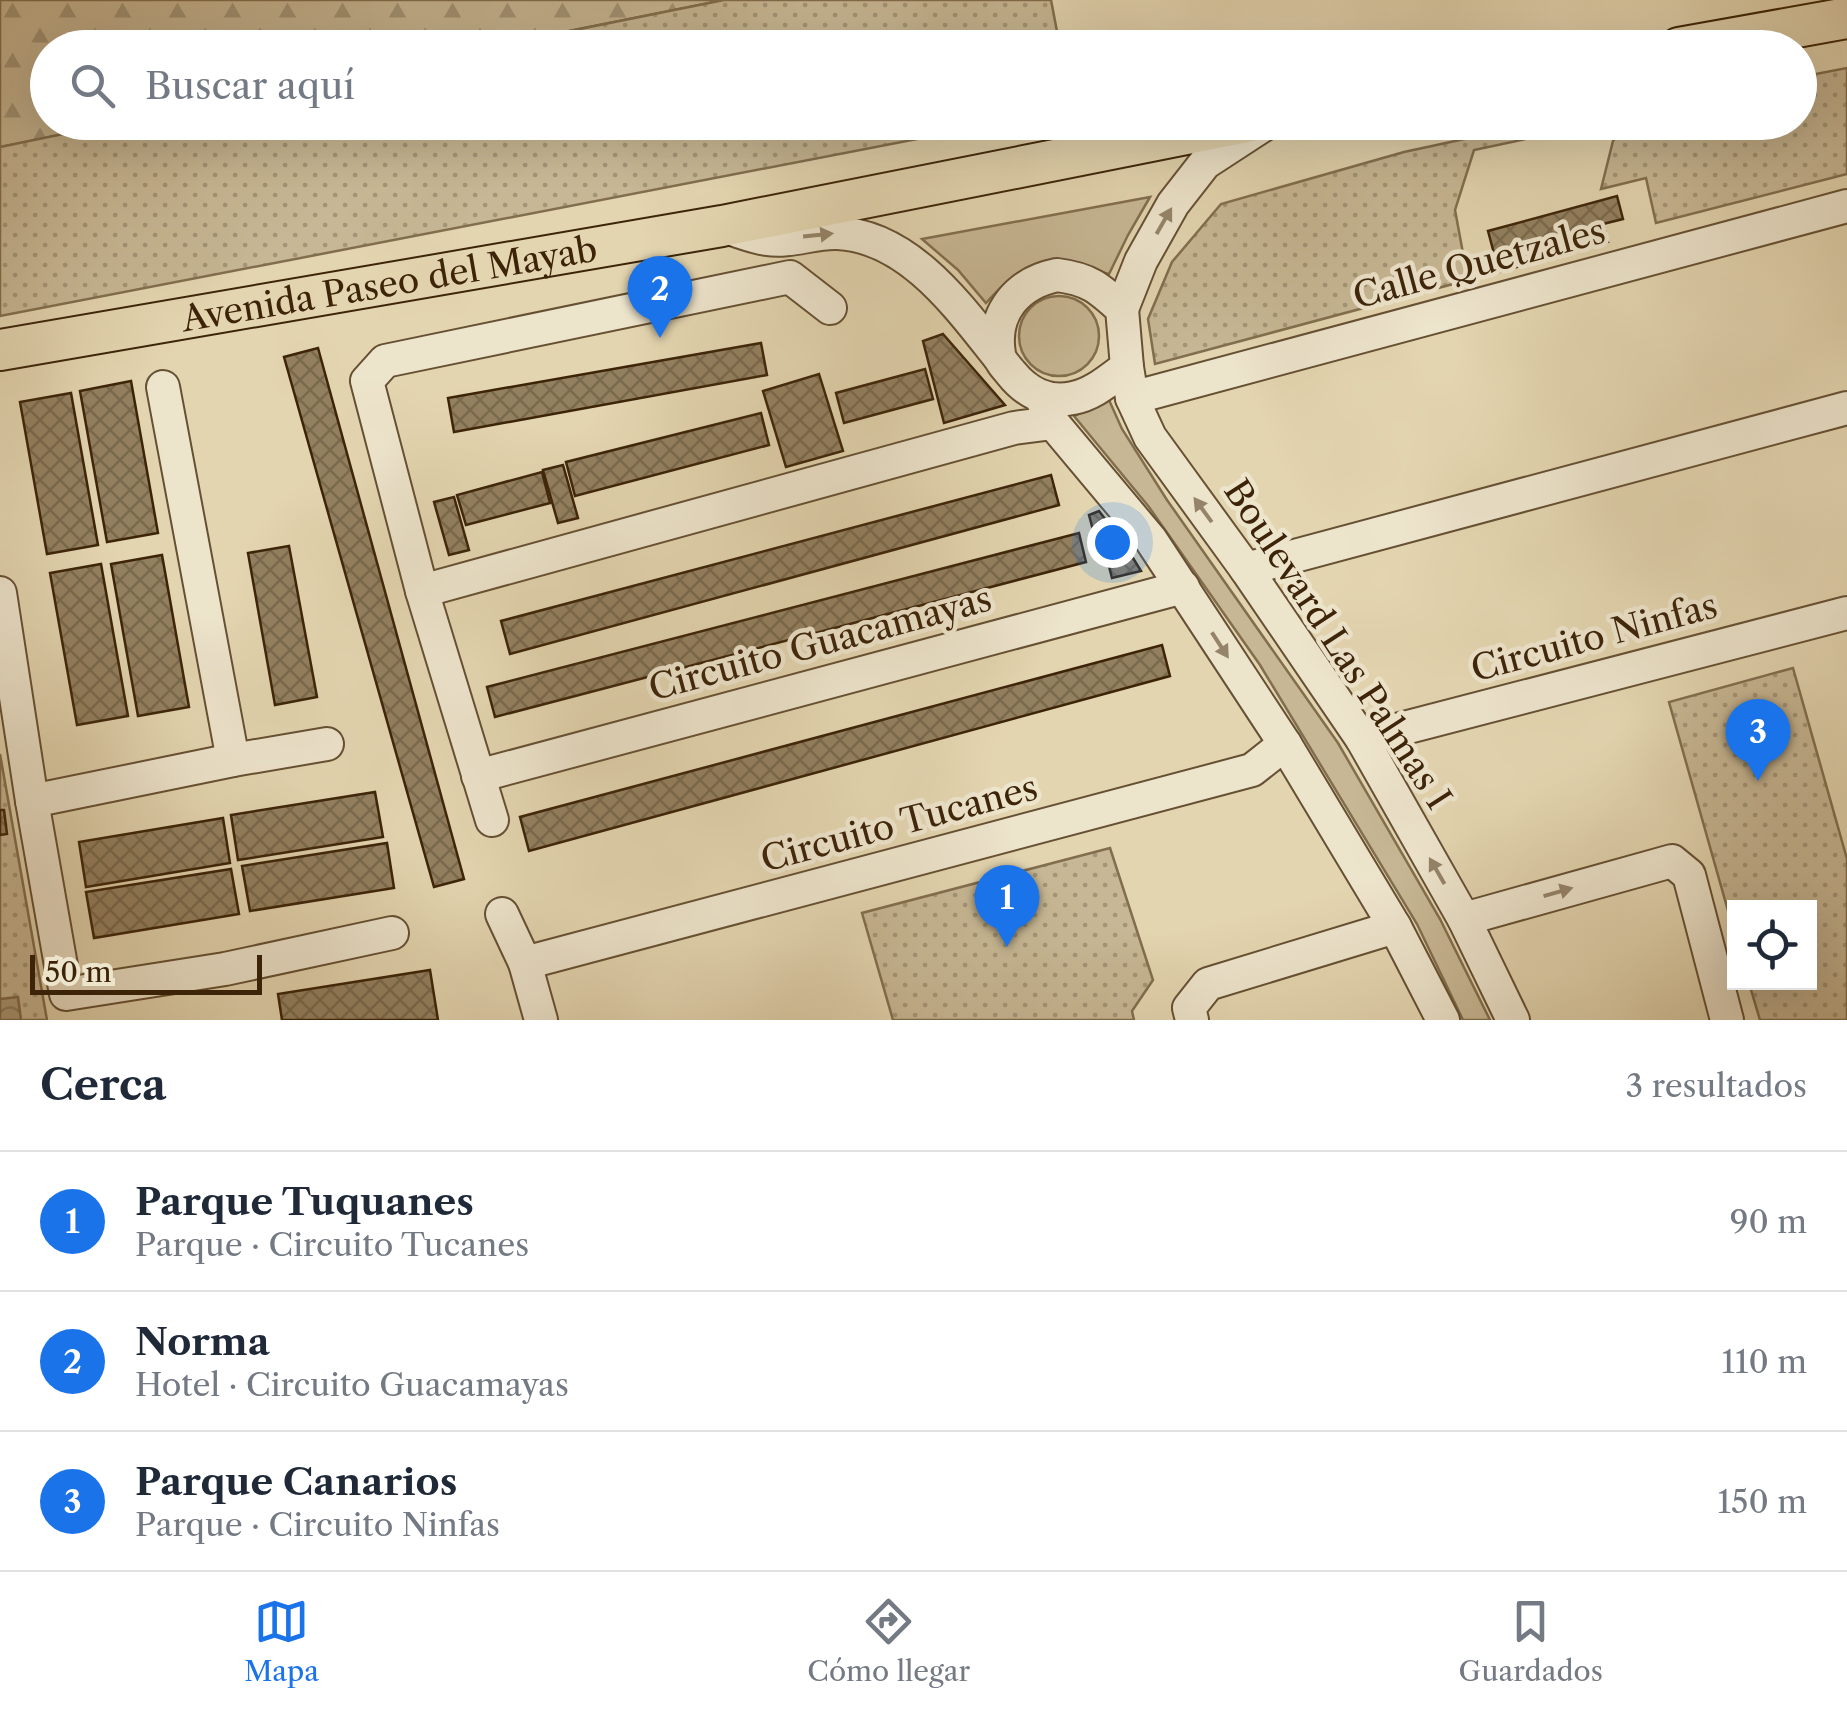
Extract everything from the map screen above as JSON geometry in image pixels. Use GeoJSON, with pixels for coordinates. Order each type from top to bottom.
{"type":"FeatureCollection","features":[{"type":"Feature","properties":{"kind":"main road"},"geometry":{"type":"LineString","coordinates":[[1780,30],[1847,18]]}},
{"type":"Feature","properties":{"kind":"main road","name":"Avenida Paseo del Mayab"},"geometry":{"type":"LineString","coordinates":[[0,350],[722,226],[1156,140]]}},
{"type":"Feature","properties":{"kind":"street"},"geometry":{"type":"LineString","coordinates":[[422,591],[1014,428],[1062,400],[1130,382],[1122,309],[1141,261],[1165,218],[1205,163],[1240,140]]}},
{"type":"Feature","properties":{"kind":"street","name":"Calle Quetzales"},"geometry":{"type":"LineString","coordinates":[[1130,382],[1847,206]]}},
{"type":"Feature","properties":{"kind":"street"},"geometry":{"type":"LineString","coordinates":[[722,226],[769,240],[837,233],[873,240],[924,270],[961,310],[1150,540],[1285,744],[1396,927],[1442,1020]]}},
{"type":"Feature","properties":{"kind":"street"},"geometry":{"type":"LineString","coordinates":[[492,820],[422,591],[367,382],[385,361],[790,277],[830,308]]}},
{"type":"Feature","properties":{"kind":"street"},"geometry":{"type":"LineString","coordinates":[[999,358],[999,326],[1006,306],[1021,289],[1040,278],[1078,278],[1093,284],[1122,309]]}},
{"type":"Feature","properties":{"kind":"street","name":"Boulevard Las Palmas I"},"geometry":{"type":"LineString","coordinates":[[1130,382],[1150,437],[1362,739],[1464,919],[1513,1020]]}},
{"type":"Feature","properties":{"kind":"street"},"geometry":{"type":"LineString","coordinates":[[163,387],[233,760]]}},
{"type":"Feature","properties":{"kind":"street"},"geometry":{"type":"LineString","coordinates":[[1246,569],[1847,408]]}},
{"type":"Feature","properties":{"kind":"street","name":"Circuito Guacamayas"},"geometry":{"type":"LineString","coordinates":[[478,776],[1182,588]]}},
{"type":"Feature","properties":{"kind":"street"},"geometry":{"type":"LineString","coordinates":[[1,603],[66,994],[225,969],[392,933]]}},
{"type":"Feature","properties":{"kind":"street","name":"Circuito Ninfas"},"geometry":{"type":"LineString","coordinates":[[1362,739],[1847,612]]}},
{"type":"Feature","properties":{"kind":"street"},"geometry":{"type":"LineString","coordinates":[[32,801],[326,744]]}},
{"type":"Feature","properties":{"kind":"street","name":"Circuito Tucanes"},"geometry":{"type":"LineString","coordinates":[[525,964],[1252,770],[1285,744]]}},
{"type":"Feature","properties":{"kind":"street"},"geometry":{"type":"LineString","coordinates":[[1464,919],[1672,861],[1689,875],[1727,1020]]}},
{"type":"Feature","properties":{"kind":"street"},"geometry":{"type":"LineString","coordinates":[[502,914],[525,964],[541,1020]]}},
{"type":"Feature","properties":{"kind":"street"},"geometry":{"type":"LineString","coordinates":[[1190,1014],[1208,984],[1396,927]]}},
{"type":"Feature","properties":{"kind":"green space"},"geometry":{"type":"Polygon","coordinates":[[[0,0],[724,0],[575,30],[30,30],[30,140],[35,140],[0,147],[0,0]]]}},
{"type":"Feature","properties":{"kind":"green space"},"geometry":{"type":"Polygon","coordinates":[[[724,0],[1051,0],[1057,30],[575,30],[724,0]]]}},
{"type":"Feature","properties":{"kind":"green space"},"geometry":{"type":"Polygon","coordinates":[[[1847,68],[1847,174],[1656,223],[1646,178],[1601,189],[1614,140],[1817,140],[1817,74],[1847,68]]]}},
{"type":"Feature","properties":{"kind":"green space"},"geometry":{"type":"Polygon","coordinates":[[[34,140],[912,140],[0,316],[0,147],[34,140]]]}},
{"type":"Feature","properties":{"kind":"green space"},"geometry":{"type":"Polygon","coordinates":[[[1460,140],[1521,140],[1474,150],[1455,210],[1468,280],[1155,364],[1148,319],[1172,262],[1221,204],[1460,140]]]}},
{"type":"Feature","properties":{"kind":"green space"},"geometry":{"type":"Polygon","coordinates":[[[1150,197],[1109,274],[1067,261],[1049,260],[1010,279],[986,303],[958,270],[922,239],[1150,197]]]}},
{"type":"Feature","properties":{"kind":"green space"},"geometry":{"type":"Polygon","coordinates":[[[1059,296],[1074,299],[1087,308],[1096,321],[1096,351],[1087,364],[1074,373],[1059,376],[1044,373],[1031,364],[1022,351],[1019,336],[1022,321],[1031,308],[1044,299],[1059,296]]]}},
{"type":"Feature","properties":{"kind":"green space"},"geometry":{"type":"Polygon","coordinates":[[[1109,400],[1122,429],[1167,500],[1338,743],[1440,919],[1490,1020],[1463,1020],[1417,924],[1260,665],[1149,507],[1074,416],[1109,400]]]}},
{"type":"Feature","properties":{"kind":"green space"},"geometry":{"type":"Polygon","coordinates":[[[1793,668],[1847,859],[1847,1020],[1760,1020],[1751,990],[1817,990],[1817,900],[1727,900],[1727,907],[1669,702],[1793,668]]]}},
{"type":"Feature","properties":{"kind":"green space"},"geometry":{"type":"Polygon","coordinates":[[[0,754],[47,1020],[0,1020],[0,754]]]}},
{"type":"Feature","properties":{"kind":"green space"},"geometry":{"type":"Polygon","coordinates":[[[1110,848],[1153,980],[1132,1011],[1134,1020],[893,1020],[862,913],[1110,848]]]}},
{"type":"Feature","properties":{"kind":"water"},"geometry":{"type":"Polygon","coordinates":[[[18,997],[21,1020],[0,1020],[0,999],[18,997]]]}},
{"type":"Feature","properties":{"kind":"building"},"geometry":{"type":"Polygon","coordinates":[[[1617,196],[1623,219],[1603,224],[1608,242],[1499,272],[1488,231],[1617,196]]]}},
{"type":"Feature","properties":{"kind":"building"},"geometry":{"type":"Polygon","coordinates":[[[943,334],[1005,405],[944,423],[923,341],[943,334]]]}},
{"type":"Feature","properties":{"kind":"building"},"geometry":{"type":"Polygon","coordinates":[[[761,343],[767,375],[454,432],[448,398],[761,343]]]}},
{"type":"Feature","properties":{"kind":"building"},"geometry":{"type":"Polygon","coordinates":[[[318,348],[464,879],[434,887],[284,357],[318,348]]]}},
{"type":"Feature","properties":{"kind":"building"},"geometry":{"type":"Polygon","coordinates":[[[925,369],[933,399],[844,423],[836,393],[925,369]]]}},
{"type":"Feature","properties":{"kind":"building"},"geometry":{"type":"Polygon","coordinates":[[[819,374],[843,451],[786,467],[763,391],[819,374]]]}},
{"type":"Feature","properties":{"kind":"building"},"geometry":{"type":"Polygon","coordinates":[[[131,381],[158,533],[107,542],[80,391],[131,381]]]}},
{"type":"Feature","properties":{"kind":"building"},"geometry":{"type":"Polygon","coordinates":[[[71,393],[98,545],[47,554],[20,402],[71,393]]]}},
{"type":"Feature","properties":{"kind":"building"},"geometry":{"type":"Polygon","coordinates":[[[761,413],[769,445],[575,496],[566,462],[761,413]]]}},
{"type":"Feature","properties":{"kind":"building"},"geometry":{"type":"Polygon","coordinates":[[[563,465],[578,518],[558,523],[543,470],[563,465]]]}},
{"type":"Feature","properties":{"kind":"building"},"geometry":{"type":"Polygon","coordinates":[[[542,472],[550,503],[466,525],[457,495],[542,472]]]}},
{"type":"Feature","properties":{"kind":"building"},"geometry":{"type":"Polygon","coordinates":[[[1051,475],[1059,505],[510,654],[501,621],[1051,475]]]}},
{"type":"Feature","properties":{"kind":"building"},"geometry":{"type":"Polygon","coordinates":[[[454,497],[469,550],[449,555],[434,502],[454,497]]]}},
{"type":"Feature","properties":{"kind":"building"},"geometry":{"type":"Polygon","coordinates":[[[1099,511],[1141,571],[1112,578],[1107,559],[1101,560],[1089,515],[1099,511]]]}},
{"type":"Feature","properties":{"kind":"building"},"geometry":{"type":"Polygon","coordinates":[[[1079,533],[1086,562],[495,717],[487,687],[1079,533]]]}},
{"type":"Feature","properties":{"kind":"building"},"geometry":{"type":"Polygon","coordinates":[[[289,546],[317,697],[275,705],[248,553],[289,546]]]}},
{"type":"Feature","properties":{"kind":"building"},"geometry":{"type":"Polygon","coordinates":[[[162,555],[189,707],[138,716],[111,564],[162,555]]]}},
{"type":"Feature","properties":{"kind":"building"},"geometry":{"type":"Polygon","coordinates":[[[101,564],[128,716],[77,725],[50,573],[101,564]]]}},
{"type":"Feature","properties":{"kind":"building"},"geometry":{"type":"Polygon","coordinates":[[[1162,645],[1170,676],[529,851],[520,817],[1162,645]]]}},
{"type":"Feature","properties":{"kind":"building"},"geometry":{"type":"Polygon","coordinates":[[[375,792],[383,837],[238,860],[231,815],[375,792]]]}},
{"type":"Feature","properties":{"kind":"building"},"geometry":{"type":"Polygon","coordinates":[[[0,810],[4,810],[7,834],[0,835],[0,810]]]}},
{"type":"Feature","properties":{"kind":"building"},"geometry":{"type":"Polygon","coordinates":[[[223,818],[230,863],[86,887],[79,842],[223,818]]]}},
{"type":"Feature","properties":{"kind":"building"},"geometry":{"type":"Polygon","coordinates":[[[387,843],[394,888],[250,911],[242,866],[387,843]]]}},
{"type":"Feature","properties":{"kind":"building"},"geometry":{"type":"Polygon","coordinates":[[[231,869],[239,914],[94,938],[86,892],[231,869]]]}},
{"type":"Feature","properties":{"kind":"building"},"geometry":{"type":"Polygon","coordinates":[[[430,970],[438,1020],[282,1020],[278,994],[430,970]]]}},
{"type":"Feature","properties":{"kind":"place","name":"Norma"},"geometry":{"type":"Point","coordinates":[660,338]}},
{"type":"Feature","properties":{"kind":"place","name":"Parque Canarios"},"geometry":{"type":"Point","coordinates":[1758,781]}},
{"type":"Feature","properties":{"kind":"place","name":"Parque Tuquanes"},"geometry":{"type":"Point","coordinates":[1007,947]}}]}
